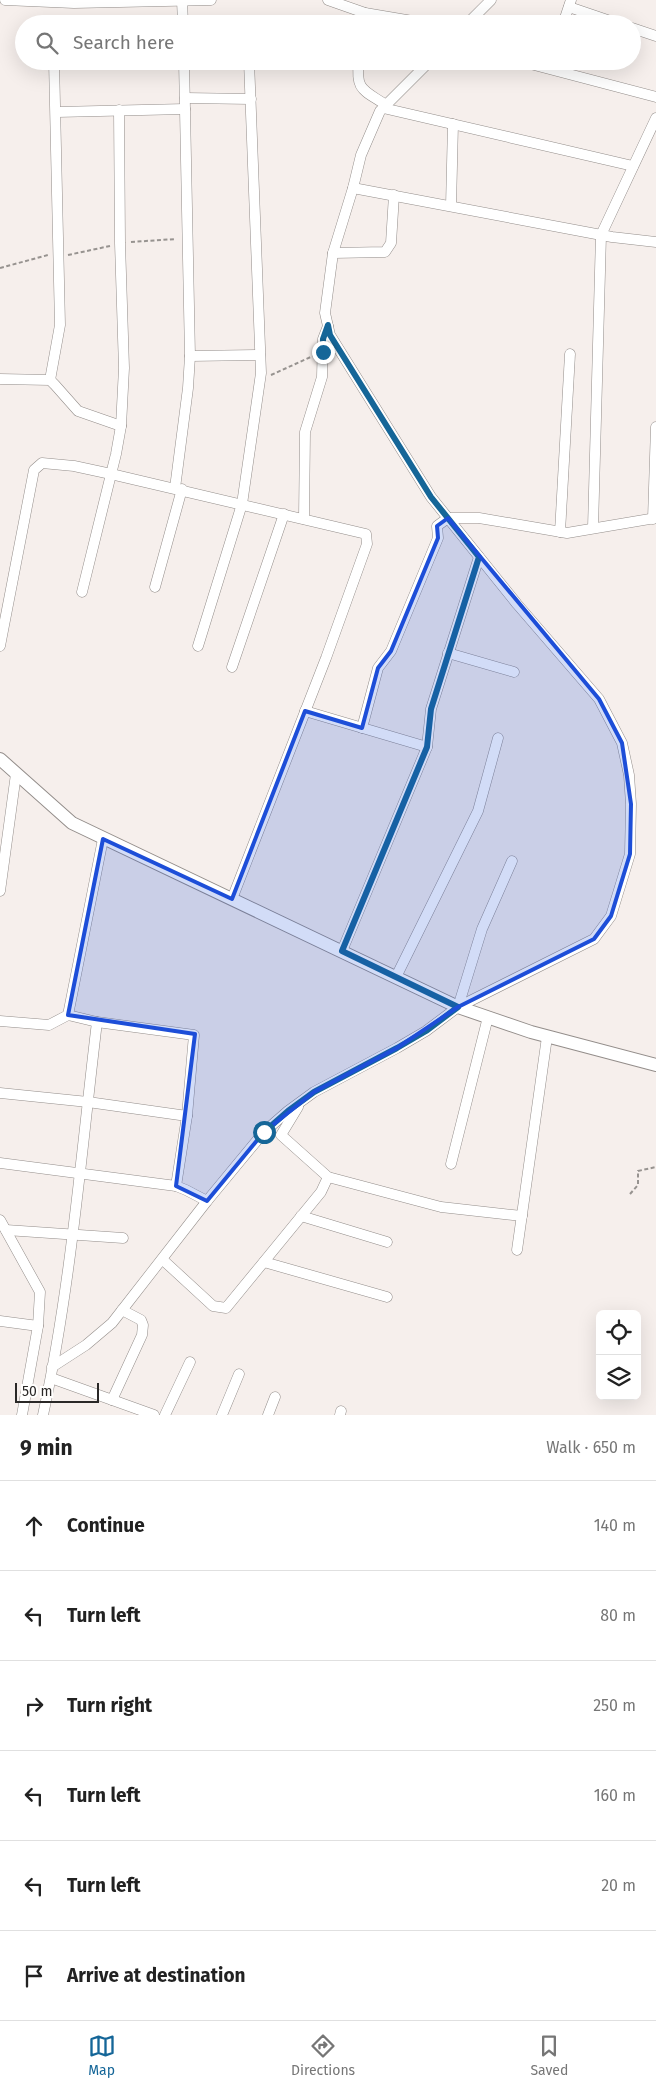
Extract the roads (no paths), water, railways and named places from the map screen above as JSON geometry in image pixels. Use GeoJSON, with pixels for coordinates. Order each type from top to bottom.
{"type":"FeatureCollection","features":[{"type":"Feature","properties":{"kind":"street"},"geometry":{"type":"LineString","coordinates":[[5,0],[74,2],[211,0]]}},
{"type":"Feature","properties":{"kind":"street"},"geometry":{"type":"LineString","coordinates":[[328,0],[365,13],[377,15]]}},
{"type":"Feature","properties":{"kind":"street"},"geometry":{"type":"LineString","coordinates":[[476,15],[491,0]]}},
{"type":"Feature","properties":{"kind":"street"},"geometry":{"type":"LineString","coordinates":[[182,1],[183,15]]}},
{"type":"Feature","properties":{"kind":"street"},"geometry":{"type":"LineString","coordinates":[[570,4],[598,15]]}},
{"type":"Feature","properties":{"kind":"street"},"geometry":{"type":"LineString","coordinates":[[641,31],[656,36]]}},
{"type":"Feature","properties":{"kind":"street"},"geometry":{"type":"LineString","coordinates":[[50,380],[60,325],[57,112],[55,70]]}},
{"type":"Feature","properties":{"kind":"street"},"geometry":{"type":"LineString","coordinates":[[155,587],[179,489],[190,356],[184,70]]}},
{"type":"Feature","properties":{"kind":"street"},"geometry":{"type":"LineString","coordinates":[[198,646],[242,504],[260,380],[249,70]]}},
{"type":"Feature","properties":{"kind":"street"},"geometry":{"type":"LineString","coordinates":[[359,70],[358,81],[360,86],[385,106],[453,124],[634,166]]}},
{"type":"Feature","properties":{"kind":"street"},"geometry":{"type":"LineString","coordinates":[[52,1372],[102,1333],[163,1260],[206,1201],[264,1132],[300,1102],[314,1092],[426,1031],[458,1007],[594,938],[611,916],[630,854],[631,804],[629,775],[622,743],[599,699],[431,497],[330,335],[325,313],[333,253],[353,188],[361,154],[374,123],[385,106],[421,70]]}},
{"type":"Feature","properties":{"kind":"street"},"geometry":{"type":"LineString","coordinates":[[565,70],[656,97]]}},
{"type":"Feature","properties":{"kind":"street"},"geometry":{"type":"LineString","coordinates":[[185,98],[251,100]]}},
{"type":"Feature","properties":{"kind":"street"},"geometry":{"type":"LineString","coordinates":[[57,112],[185,109]]}},
{"type":"Feature","properties":{"kind":"street"},"geometry":{"type":"LineString","coordinates":[[82,592],[121,426],[124,368],[120,243],[119,110]]}},
{"type":"Feature","properties":{"kind":"street"},"geometry":{"type":"LineString","coordinates":[[593,528],[601,235],[656,118]]}},
{"type":"Feature","properties":{"kind":"street"},"geometry":{"type":"LineString","coordinates":[[451,206],[453,124]]}},
{"type":"Feature","properties":{"kind":"street"},"geometry":{"type":"LineString","coordinates":[[353,188],[601,235],[656,242]]}},
{"type":"Feature","properties":{"kind":"street"},"geometry":{"type":"LineString","coordinates":[[333,253],[385,252],[391,243],[394,196]]}},
{"type":"Feature","properties":{"kind":"street"},"geometry":{"type":"LineString","coordinates":[[304,519],[305,432],[322,377],[323,339],[328,325]]}},
{"type":"Feature","properties":{"kind":"street"},"geometry":{"type":"LineString","coordinates":[[560,532],[570,354]]}},
{"type":"Feature","properties":{"kind":"street"},"geometry":{"type":"LineString","coordinates":[[190,356],[260,355]]}},
{"type":"Feature","properties":{"kind":"street"},"geometry":{"type":"LineString","coordinates":[[0,379],[50,380],[56,384],[78,411],[121,426]]}},
{"type":"Feature","properties":{"kind":"street"},"geometry":{"type":"LineString","coordinates":[[362,728],[378,668],[391,651],[438,538],[437,526],[448,518],[480,518],[567,533],[654,518],[656,427]]}},
{"type":"Feature","properties":{"kind":"street"},"geometry":{"type":"LineString","coordinates":[[0,646],[34,470],[42,463],[74,466],[111,474],[366,534],[367,544],[305,712],[232,899]]}},
{"type":"Feature","properties":{"kind":"street"},"geometry":{"type":"LineString","coordinates":[[232,668],[284,514]]}},
{"type":"Feature","properties":{"kind":"street"},"geometry":{"type":"LineString","coordinates":[[342,951],[427,747],[431,709],[479,557]]}},
{"type":"Feature","properties":{"kind":"street"},"geometry":{"type":"LineString","coordinates":[[448,653],[514,672]]}},
{"type":"Feature","properties":{"kind":"street"},"geometry":{"type":"LineString","coordinates":[[305,712],[427,747]]}},
{"type":"Feature","properties":{"kind":"street"},"geometry":{"type":"LineString","coordinates":[[396,977],[478,811],[498,738]]}},
{"type":"Feature","properties":{"kind":"street"},"geometry":{"type":"LineString","coordinates":[[0,759],[72,824],[458,1007],[547,1036],[656,1065]]}},
{"type":"Feature","properties":{"kind":"street"},"geometry":{"type":"LineString","coordinates":[[0,891],[16,774]]}},
{"type":"Feature","properties":{"kind":"street"},"geometry":{"type":"LineString","coordinates":[[68,1015],[102,839]]}},
{"type":"Feature","properties":{"kind":"street"},"geometry":{"type":"LineString","coordinates":[[458,1007],[482,929],[512,861]]}},
{"type":"Feature","properties":{"kind":"street"},"geometry":{"type":"LineString","coordinates":[[0,1021],[49,1025],[68,1015],[97,1022],[194,1035],[187,1116],[176,1186]]}},
{"type":"Feature","properties":{"kind":"street"},"geometry":{"type":"LineString","coordinates":[[451,1164],[488,1017]]}},
{"type":"Feature","properties":{"kind":"street"},"geometry":{"type":"LineString","coordinates":[[43,1415],[52,1372],[73,1235],[97,1022]]}},
{"type":"Feature","properties":{"kind":"street"},"geometry":{"type":"LineString","coordinates":[[517,1250],[547,1036]]}},
{"type":"Feature","properties":{"kind":"street"},"geometry":{"type":"LineString","coordinates":[[0,1093],[88,1102],[187,1116]]}},
{"type":"Feature","properties":{"kind":"street"},"geometry":{"type":"LineString","coordinates":[[300,1102],[281,1135],[328,1177],[441,1207],[522,1216]]}},
{"type":"Feature","properties":{"kind":"street"},"geometry":{"type":"LineString","coordinates":[[0,1163],[80,1173],[124,1181],[176,1186],[206,1201]]}},
{"type":"Feature","properties":{"kind":"street"},"geometry":{"type":"LineString","coordinates":[[163,1260],[213,1306],[226,1308],[321,1192],[328,1177]]}},
{"type":"Feature","properties":{"kind":"street"},"geometry":{"type":"LineString","coordinates":[[301,1216],[387,1242]]}},
{"type":"Feature","properties":{"kind":"street"},"geometry":{"type":"LineString","coordinates":[[0,1220],[40,1292],[38,1326],[22,1415]]}},
{"type":"Feature","properties":{"kind":"street"},"geometry":{"type":"LineString","coordinates":[[6,1230],[123,1238]]}},
{"type":"Feature","properties":{"kind":"street"},"geometry":{"type":"LineString","coordinates":[[264,1262],[388,1297]]}},
{"type":"Feature","properties":{"kind":"street"},"geometry":{"type":"LineString","coordinates":[[112,1400],[142,1335],[143,1325],[141,1320],[122,1310]]}},
{"type":"Feature","properties":{"kind":"street"},"geometry":{"type":"LineString","coordinates":[[0,1321],[38,1326]]}},
{"type":"Feature","properties":{"kind":"street"},"geometry":{"type":"LineString","coordinates":[[165,1415],[190,1362]]}},
{"type":"Feature","properties":{"kind":"street"},"geometry":{"type":"LineString","coordinates":[[52,1372],[112,1400],[154,1415]]}},
{"type":"Feature","properties":{"kind":"street"},"geometry":{"type":"LineString","coordinates":[[222,1415],[239,1374]]}},
{"type":"Feature","properties":{"kind":"street"},"geometry":{"type":"LineString","coordinates":[[268,1415],[275,1397]]}}]}
